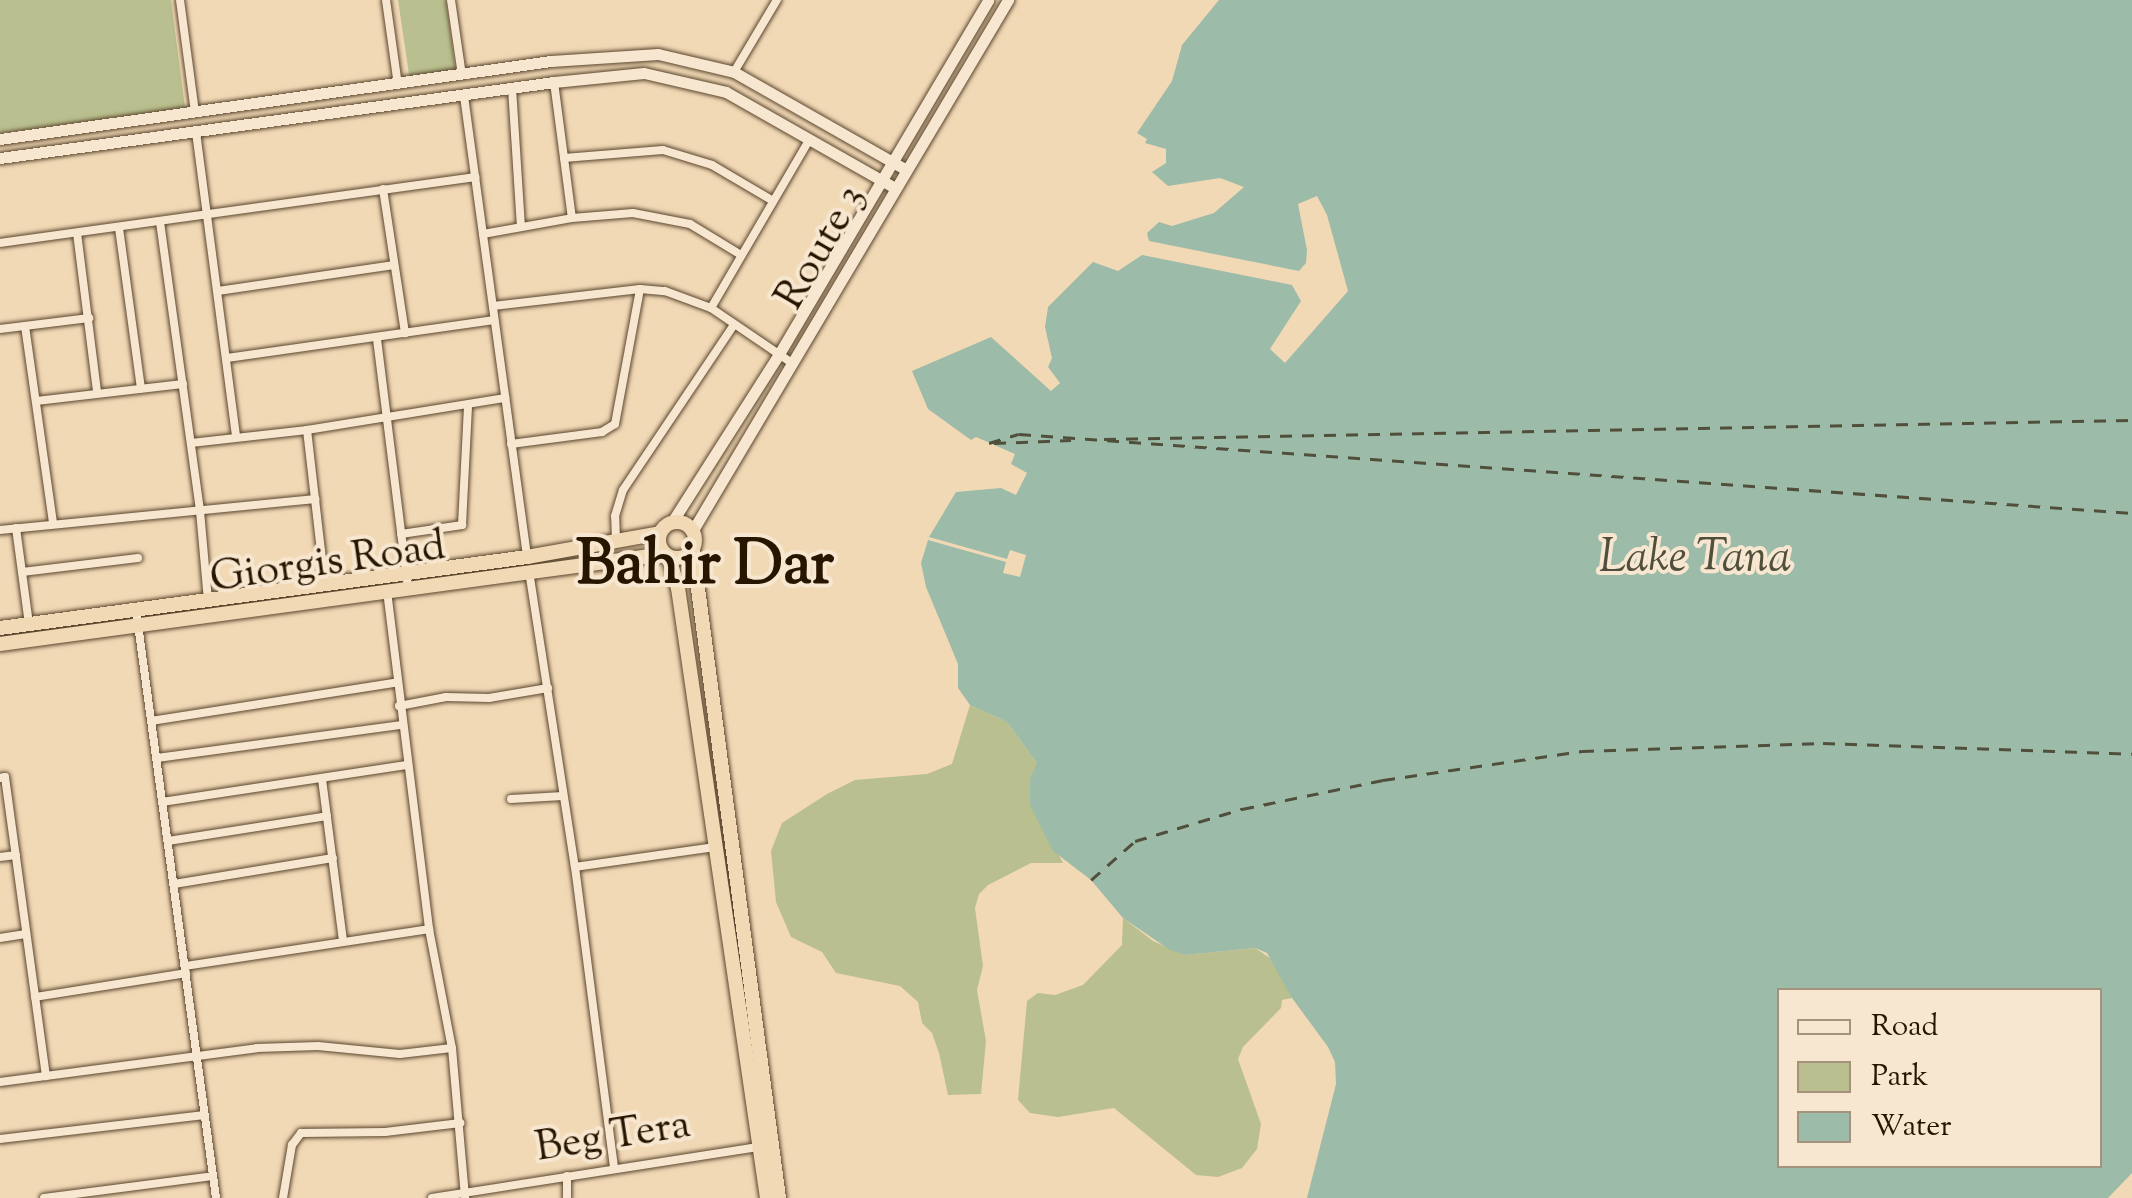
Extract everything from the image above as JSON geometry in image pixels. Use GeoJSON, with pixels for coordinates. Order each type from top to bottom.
{"type":"FeatureCollection","features":[{"type":"Feature","properties":{"kind":"highway"},"geometry":{"type":"LineString","coordinates":[[694,642],[660,533],[672,522],[684,522],[693,530],[694,642],[765,1146],[778,1198]]}},
{"type":"Feature","properties":{"kind":"highway","name":"Giorgis Road"},"geometry":{"type":"LineString","coordinates":[[0,644],[137,618],[386,584],[660,533]]}},
{"type":"Feature","properties":{"kind":"highway"},"geometry":{"type":"LineString","coordinates":[[667,555],[684,557],[693,551]]}},
{"type":"Feature","properties":{"kind":"highway","name":"Giorgis Road"},"geometry":{"type":"LineString","coordinates":[[407,580],[529,573],[667,555]]}},
{"type":"Feature","properties":{"kind":"highway","name":"Giorgis Road"},"geometry":{"type":"LineString","coordinates":[[0,628],[137,618],[208,600],[325,585],[386,584]]}},
{"type":"Feature","properties":{"kind":"highway"},"geometry":{"type":"LineString","coordinates":[[765,1146],[766,1198]]}},
{"type":"Feature","properties":{"kind":"street"},"geometry":{"type":"LineString","coordinates":[[180,0],[236,437]]}},
{"type":"Feature","properties":{"kind":"street"},"geometry":{"type":"LineString","coordinates":[[386,0],[400,104]]}},
{"type":"Feature","properties":{"kind":"street"},"geometry":{"type":"LineString","coordinates":[[452,0],[526,557],[575,867],[614,1168]]}},
{"type":"Feature","properties":{"kind":"street"},"geometry":{"type":"LineString","coordinates":[[726,92],[777,0]]}},
{"type":"Feature","properties":{"kind":"street"},"geometry":{"type":"LineString","coordinates":[[672,522],[779,354],[890,160],[988,0]]}},
{"type":"Feature","properties":{"kind":"street","name":"Route 3"},"geometry":{"type":"LineString","coordinates":[[693,530],[1008,0]]}},
{"type":"Feature","properties":{"kind":"street"},"geometry":{"type":"LineString","coordinates":[[0,139],[551,61],[658,54],[734,72],[905,170]]}},
{"type":"Feature","properties":{"kind":"street"},"geometry":{"type":"LineString","coordinates":[[551,61],[572,218]]}},
{"type":"Feature","properties":{"kind":"street"},"geometry":{"type":"LineString","coordinates":[[0,158],[644,73],[726,92],[895,188]]}},
{"type":"Feature","properties":{"kind":"street"},"geometry":{"type":"LineString","coordinates":[[512,88],[521,226]]}},
{"type":"Feature","properties":{"kind":"street"},"geometry":{"type":"LineString","coordinates":[[334,92],[337,112]]}},
{"type":"Feature","properties":{"kind":"street"},"geometry":{"type":"LineString","coordinates":[[711,308],[821,122]]}},
{"type":"Feature","properties":{"kind":"street"},"geometry":{"type":"LineString","coordinates":[[46,132],[49,151]]}},
{"type":"Feature","properties":{"kind":"street"},"geometry":{"type":"LineString","coordinates":[[564,158],[663,150],[712,165],[773,201]]}},
{"type":"Feature","properties":{"kind":"street"},"geometry":{"type":"LineString","coordinates":[[0,243],[475,177]]}},
{"type":"Feature","properties":{"kind":"street"},"geometry":{"type":"LineString","coordinates":[[383,190],[405,334]]}},
{"type":"Feature","properties":{"kind":"street"},"geometry":{"type":"LineString","coordinates":[[483,234],[572,218],[634,213],[690,224],[741,255]]}},
{"type":"Feature","properties":{"kind":"street"},"geometry":{"type":"LineString","coordinates":[[160,222],[200,511],[208,600]]}},
{"type":"Feature","properties":{"kind":"street"},"geometry":{"type":"LineString","coordinates":[[118,228],[142,388]]}},
{"type":"Feature","properties":{"kind":"street"},"geometry":{"type":"LineString","coordinates":[[77,233],[97,392]]}},
{"type":"Feature","properties":{"kind":"street"},"geometry":{"type":"LineString","coordinates":[[218,291],[394,264]]}},
{"type":"Feature","properties":{"kind":"street"},"geometry":{"type":"LineString","coordinates":[[492,306],[640,289],[665,290],[711,308],[792,363]]}},
{"type":"Feature","properties":{"kind":"street"},"geometry":{"type":"LineString","coordinates":[[511,444],[602,432],[614,424],[640,289]]}},
{"type":"Feature","properties":{"kind":"street"},"geometry":{"type":"LineString","coordinates":[[0,329],[89,318]]}},
{"type":"Feature","properties":{"kind":"street"},"geometry":{"type":"LineString","coordinates":[[227,358],[494,320]]}},
{"type":"Feature","properties":{"kind":"street"},"geometry":{"type":"LineString","coordinates":[[616,543],[615,516],[622,490],[734,325]]}},
{"type":"Feature","properties":{"kind":"street"},"geometry":{"type":"LineString","coordinates":[[24,326],[53,523]]}},
{"type":"Feature","properties":{"kind":"street"},"geometry":{"type":"LineString","coordinates":[[377,338],[407,580]]}},
{"type":"Feature","properties":{"kind":"street"},"geometry":{"type":"LineString","coordinates":[[36,401],[183,384]]}},
{"type":"Feature","properties":{"kind":"street"},"geometry":{"type":"LineString","coordinates":[[191,442],[307,430],[505,398]]}},
{"type":"Feature","properties":{"kind":"street"},"geometry":{"type":"LineString","coordinates":[[401,534],[462,525],[468,404]]}},
{"type":"Feature","properties":{"kind":"street"},"geometry":{"type":"LineString","coordinates":[[307,430],[325,585]]}},
{"type":"Feature","properties":{"kind":"street"},"geometry":{"type":"LineString","coordinates":[[0,530],[314,499]]}},
{"type":"Feature","properties":{"kind":"street"},"geometry":{"type":"LineString","coordinates":[[16,528],[29,624]]}},
{"type":"Feature","properties":{"kind":"street"},"geometry":{"type":"LineString","coordinates":[[22,572],[138,558]]}},
{"type":"Feature","properties":{"kind":"street"},"geometry":{"type":"LineString","coordinates":[[386,584],[395,683],[429,929],[452,1048],[465,1194]]}},
{"type":"Feature","properties":{"kind":"street"},"geometry":{"type":"LineString","coordinates":[[137,618],[216,1198]]}},
{"type":"Feature","properties":{"kind":"street"},"geometry":{"type":"LineString","coordinates":[[152,721],[395,683]]}},
{"type":"Feature","properties":{"kind":"street"},"geometry":{"type":"LineString","coordinates":[[399,706],[446,697],[489,698],[548,688]]}},
{"type":"Feature","properties":{"kind":"street"},"geometry":{"type":"LineString","coordinates":[[156,758],[402,724]]}},
{"type":"Feature","properties":{"kind":"street"},"geometry":{"type":"LineString","coordinates":[[162,802],[408,766]]}},
{"type":"Feature","properties":{"kind":"street"},"geometry":{"type":"LineString","coordinates":[[0,778],[5,777],[46,1076]]}},
{"type":"Feature","properties":{"kind":"street"},"geometry":{"type":"LineString","coordinates":[[322,779],[343,940]]}},
{"type":"Feature","properties":{"kind":"street"},"geometry":{"type":"LineString","coordinates":[[511,799],[563,796]]}},
{"type":"Feature","properties":{"kind":"street"},"geometry":{"type":"LineString","coordinates":[[168,841],[327,816]]}},
{"type":"Feature","properties":{"kind":"street"},"geometry":{"type":"LineString","coordinates":[[575,867],[719,837]]}},
{"type":"Feature","properties":{"kind":"street"},"geometry":{"type":"LineString","coordinates":[[0,857],[16,855]]}},
{"type":"Feature","properties":{"kind":"street"},"geometry":{"type":"LineString","coordinates":[[174,884],[332,858]]}},
{"type":"Feature","properties":{"kind":"street"},"geometry":{"type":"LineString","coordinates":[[35,997],[343,940],[429,929]]}},
{"type":"Feature","properties":{"kind":"street"},"geometry":{"type":"LineString","coordinates":[[0,938],[26,934]]}},
{"type":"Feature","properties":{"kind":"street"},"geometry":{"type":"LineString","coordinates":[[0,1082],[288,1047],[400,1054],[452,1048]]}},
{"type":"Feature","properties":{"kind":"street"},"geometry":{"type":"LineString","coordinates":[[0,1139],[205,1116]]}},
{"type":"Feature","properties":{"kind":"street"},"geometry":{"type":"LineString","coordinates":[[283,1198],[292,1145],[301,1133],[385,1132],[460,1123]]}},
{"type":"Feature","properties":{"kind":"street","name":"Beg Tera"},"geometry":{"type":"LineString","coordinates":[[432,1198],[765,1146]]}},
{"type":"Feature","properties":{"kind":"street"},"geometry":{"type":"LineString","coordinates":[[44,1198],[100,1194],[213,1176]]}},
{"type":"Feature","properties":{"kind":"street"},"geometry":{"type":"LineString","coordinates":[[567,1198],[568,1176]]}},
{"type":"Feature","properties":{"kind":"green space"},"geometry":{"type":"Polygon","coordinates":[[[0,0],[171,0],[185,108],[0,133],[0,0]]]}},
{"type":"Feature","properties":{"kind":"green space"},"geometry":{"type":"Polygon","coordinates":[[[398,0],[446,0],[456,75],[410,81],[398,0]]]}},
{"type":"Feature","properties":{"kind":"green space"},"geometry":{"type":"Polygon","coordinates":[[[970,705],[1007,722],[1037,763],[1041,821],[1063,863],[1031,863],[988,885],[979,894],[975,908],[983,966],[977,990],[986,1041],[981,1094],[948,1095],[939,1053],[932,1033],[922,1023],[918,1002],[900,986],[836,973],[822,952],[791,937],[776,902],[771,851],[782,823],[855,780],[927,774],[952,764],[970,705]]]}},
{"type":"Feature","properties":{"kind":"green space"},"geometry":{"type":"Polygon","coordinates":[[[1123,918],[1153,941],[1185,955],[1255,948],[1277,963],[1292,998],[1282,1000],[1281,1008],[1243,1047],[1238,1059],[1261,1124],[1257,1149],[1242,1168],[1218,1177],[1196,1175],[1114,1108],[1058,1117],[1030,1113],[1018,1100],[1027,1001],[1038,993],[1055,995],[1083,985],[1122,945],[1123,918]]]}},
{"type":"Feature","properties":{"kind":"water","name":"Lake Tana"},"geometry":{"type":"Polygon","coordinates":[[[1219,0],[2132,0],[2132,1173],[2108,1198],[1307,1198],[1336,1084],[1335,1062],[1328,1047],[1292,998],[1267,953],[1255,948],[1185,955],[1170,950],[1123,918],[1091,880],[1053,851],[1030,805],[1030,779],[1037,763],[1007,722],[970,705],[958,688],[958,664],[926,587],[921,563],[929,537],[956,492],[1001,488],[1016,495],[1027,473],[1011,464],[1015,454],[976,437],[971,440],[928,409],[912,371],[991,337],[1051,391],[1060,383],[1048,367],[1052,358],[1045,327],[1048,307],[1093,262],[1118,271],[1142,255],[1292,285],[1301,301],[1270,349],[1285,363],[1348,291],[1327,215],[1317,196],[1298,204],[1307,250],[1306,263],[1299,271],[1149,241],[1147,233],[1159,222],[1172,226],[1214,213],[1244,187],[1220,178],[1168,186],[1152,172],[1166,163],[1166,149],[1145,143],[1147,139],[1137,133],[1172,81],[1182,45],[1219,0]]]}},
{"type":"Feature","properties":{"kind":"pier"},"geometry":{"type":"Polygon","coordinates":[[[929,537],[1007,559],[1010,550],[1026,555],[1020,577],[1003,573],[1006,562],[928,540],[929,537]]]}},
{"type":"Feature","properties":{"kind":"ferry route"},"geometry":{"type":"LineString","coordinates":[[1104,439],[2132,420]]}},
{"type":"Feature","properties":{"kind":"ferry route"},"geometry":{"type":"LineString","coordinates":[[989,443],[1019,434],[2132,513]]}},
{"type":"Feature","properties":{"kind":"ferry route"},"geometry":{"type":"LineString","coordinates":[[994,443],[1071,440]]}},
{"type":"Feature","properties":{"kind":"ferry route"},"geometry":{"type":"LineString","coordinates":[[1091,880],[1135,841],[1242,809],[1383,780],[1582,751],[1823,743],[2132,754]]}},
{"type":"Feature","properties":{"kind":"district","name":"Bahir Dar"},"geometry":{"type":"Point","coordinates":[705,568]}}]}
